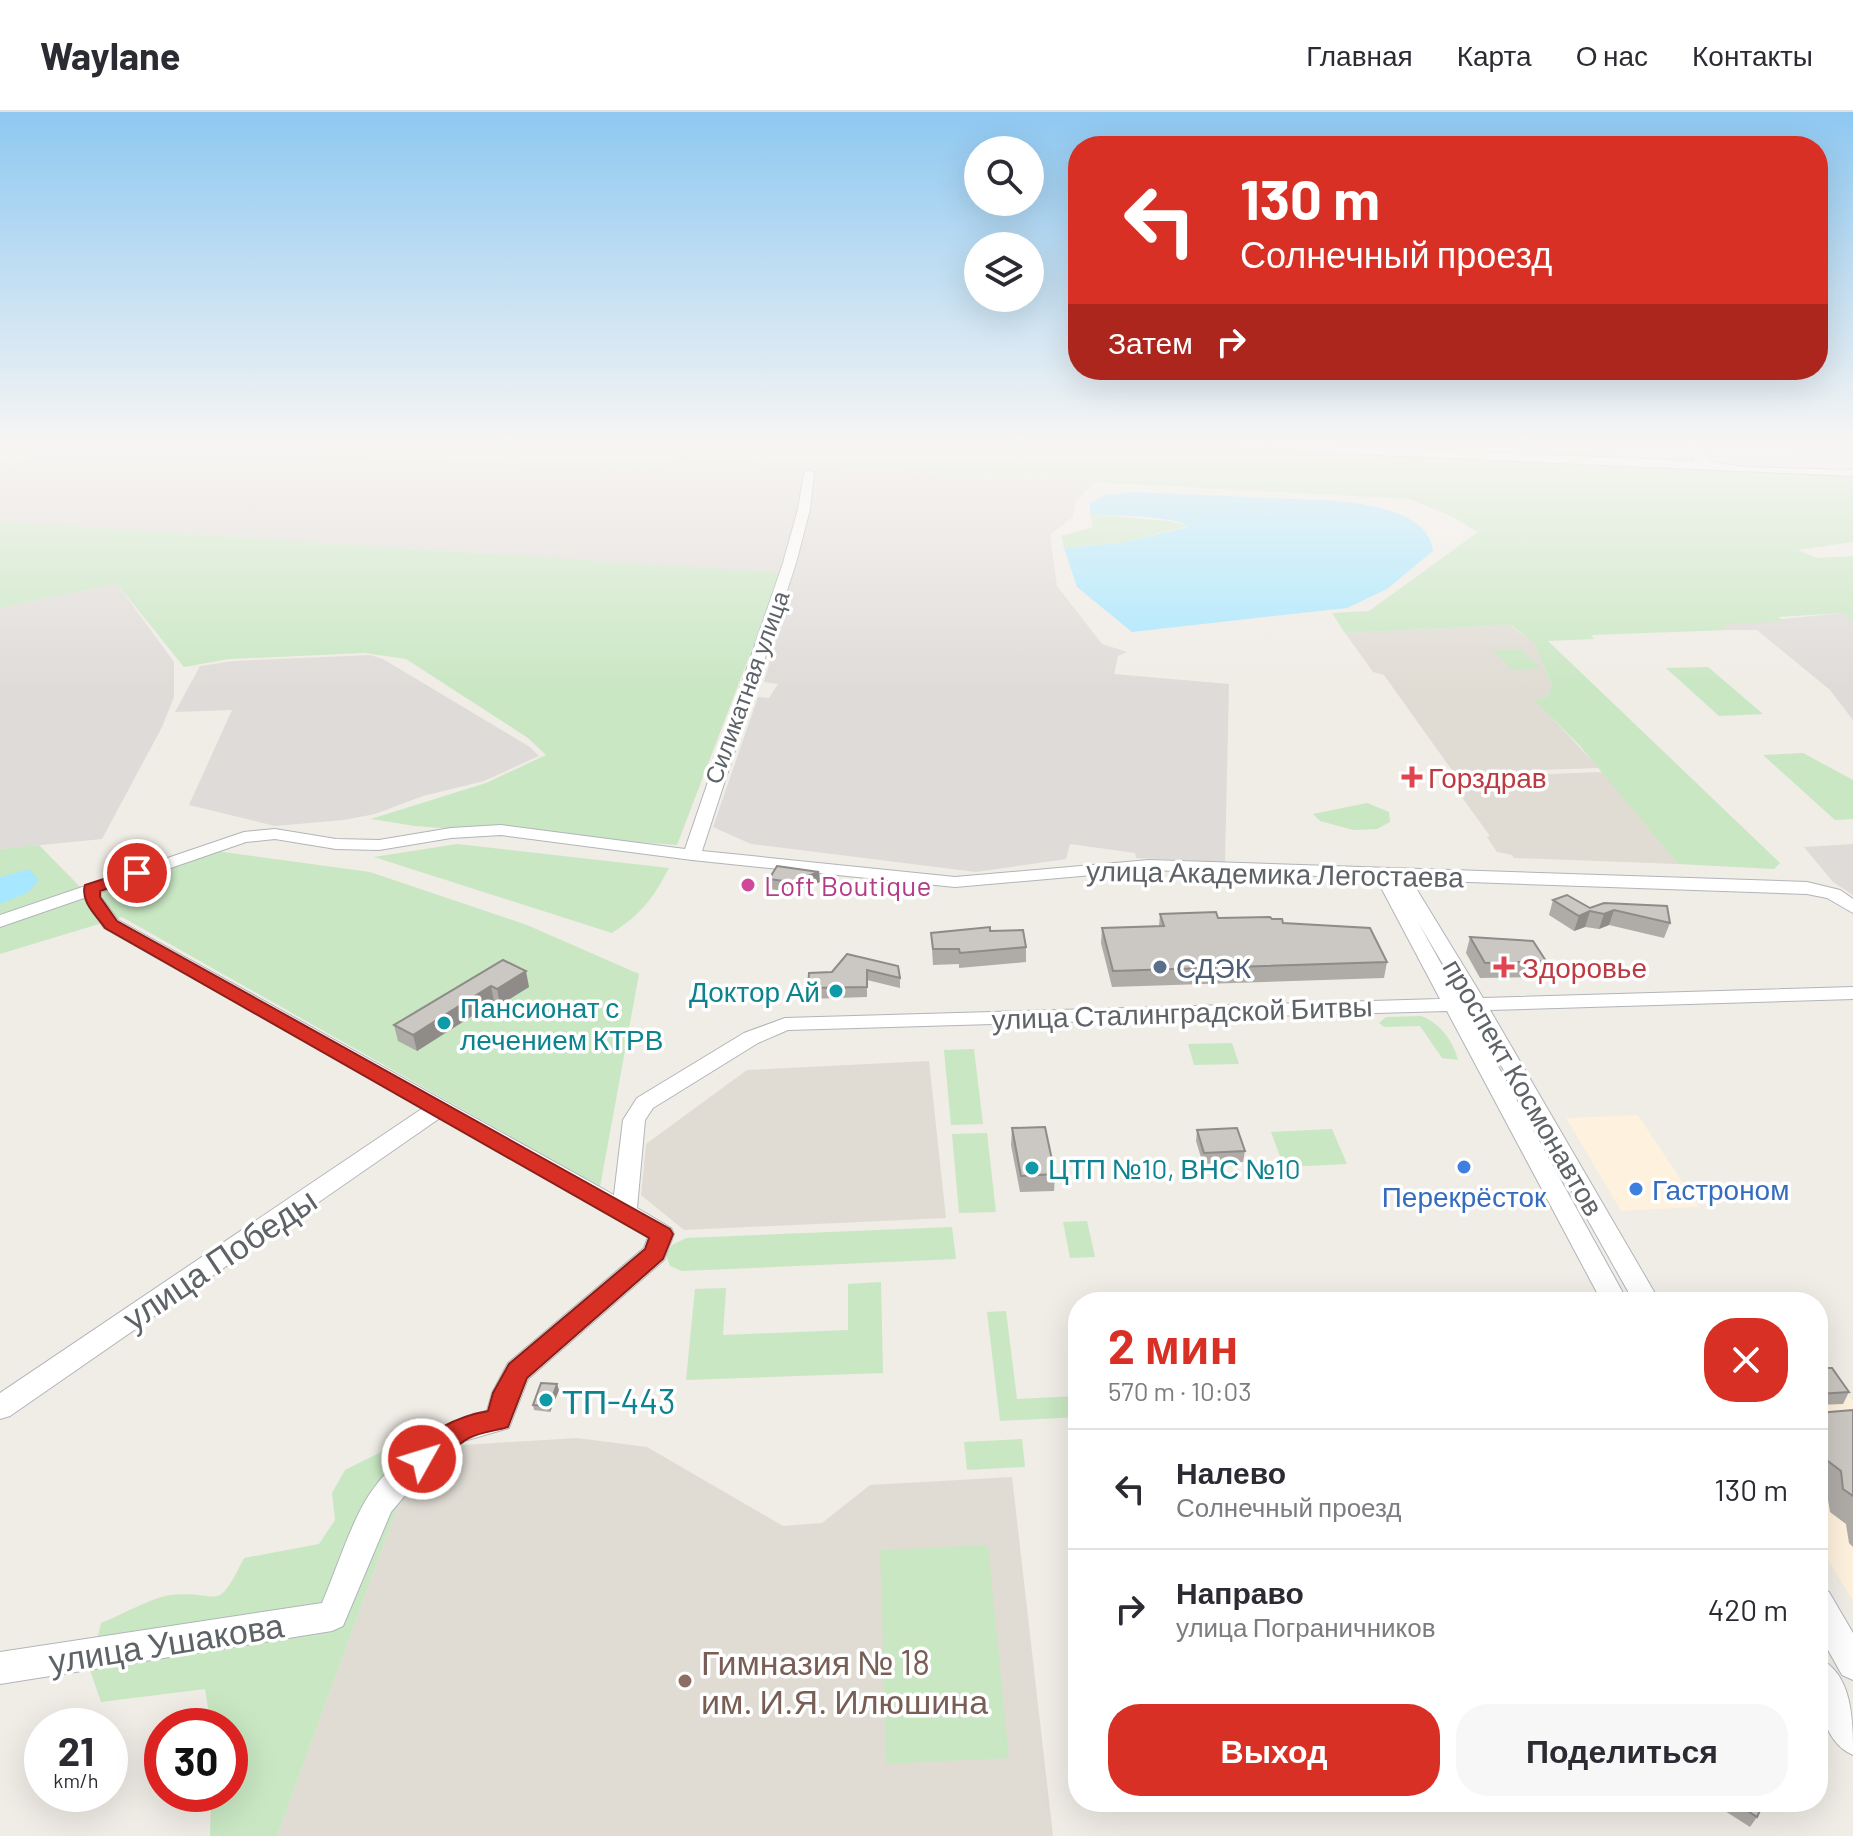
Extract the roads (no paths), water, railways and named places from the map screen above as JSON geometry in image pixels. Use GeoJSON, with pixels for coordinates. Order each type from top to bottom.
{"type":"FeatureCollection","features":[{"type":"Feature","properties":{"kind":"street","name":"Силикатная улица"},"geometry":{"type":"LineString","coordinates":[[692,855],[710,786],[768,635],[800,526]]}},
{"type":"Feature","properties":{"kind":"street","name":"улица Академика Легостаева"},"geometry":{"type":"LineString","coordinates":[[0,921],[220,843],[275,834],[336,844],[379,845],[477,830],[501,830],[692,855],[955,882],[1149,865],[1807,888],[1833,894],[1853,907]]}},
{"type":"Feature","properties":{"kind":"street","name":"проспект Космонавтов"},"geometry":{"type":"LineString","coordinates":[[1390,873],[1465,1004],[1641,1292]]}},
{"type":"Feature","properties":{"kind":"street"},"geometry":{"type":"LineString","coordinates":[[91,889],[92,897],[111,924],[624,1212]]}},
{"type":"Feature","properties":{"kind":"street","name":"улица Сталинградской Битвы"},"geometry":{"type":"LineString","coordinates":[[624,1212],[634,1120],[645,1103],[751,1038],[785,1024],[1853,993]]}},
{"type":"Feature","properties":{"kind":"street","name":"проспект Космонавтов"},"geometry":{"type":"LineString","coordinates":[[1465,1004],[1610,1292]]}},
{"type":"Feature","properties":{"kind":"street","name":"улица Победы"},"geometry":{"type":"LineString","coordinates":[[0,1408],[439,1108]]}},
{"type":"Feature","properties":{"kind":"street","name":"улица Ушакова"},"geometry":{"type":"LineString","coordinates":[[0,1668],[332,1616],[379,1504],[408,1471],[454,1433],[473,1425],[499,1420],[506,1393],[518,1371],[655,1253],[662,1234],[624,1212]]}},
{"type":"Feature","properties":{"kind":"street"},"geometry":{"type":"LineString","coordinates":[[1828,1620],[1853,1664]]}},
{"type":"Feature","properties":{"kind":"street"},"geometry":{"type":"LineString","coordinates":[[1828,1692],[1853,1738]]}},
{"type":"Feature","properties":{"kind":"water"},"geometry":{"type":"Polygon","coordinates":[[[1420,526],[1429,538],[1433,551],[1387,589],[1347,608],[1132,632],[1077,587],[1064,548],[1121,543],[1188,527],[1420,526]]]}},
{"type":"Feature","properties":{"kind":"water"},"geometry":{"type":"Polygon","coordinates":[[[29,869],[39,880],[27,893],[0,904],[0,877],[29,869]]]}},
{"type":"Feature","properties":{"kind":"place","name":"Горздрав"},"geometry":{"type":"Point","coordinates":[1412,777]}},
{"type":"Feature","properties":{"kind":"place","name":"Loft Boutique"},"geometry":{"type":"Point","coordinates":[748,885]}},
{"type":"Feature","properties":{"kind":"place","name":"СДЭК"},"geometry":{"type":"Point","coordinates":[1160,967]}},
{"type":"Feature","properties":{"kind":"place","name":"Здоровье"},"geometry":{"type":"Point","coordinates":[1504,967]}},
{"type":"Feature","properties":{"kind":"place","name":"Доктор Ай"},"geometry":{"type":"Point","coordinates":[836,991]}},
{"type":"Feature","properties":{"kind":"place","name":"Пансионат с лечением КТРВ"},"geometry":{"type":"Point","coordinates":[444,1023]}},
{"type":"Feature","properties":{"kind":"place","name":"Перекрёсток"},"geometry":{"type":"Point","coordinates":[1464,1167]}},
{"type":"Feature","properties":{"kind":"place","name":"ЦТП №10, ВНС №10"},"geometry":{"type":"Point","coordinates":[1032,1168]}},
{"type":"Feature","properties":{"kind":"place","name":"Гастроном"},"geometry":{"type":"Point","coordinates":[1636,1189]}},
{"type":"Feature","properties":{"kind":"place","name":"ТП-443"},"geometry":{"type":"Point","coordinates":[546,1400]}},
{"type":"Feature","properties":{"kind":"place","name":"Гимназия № 18 им. И.Я. Илюшина"},"geometry":{"type":"Point","coordinates":[685,1681]}}]}
